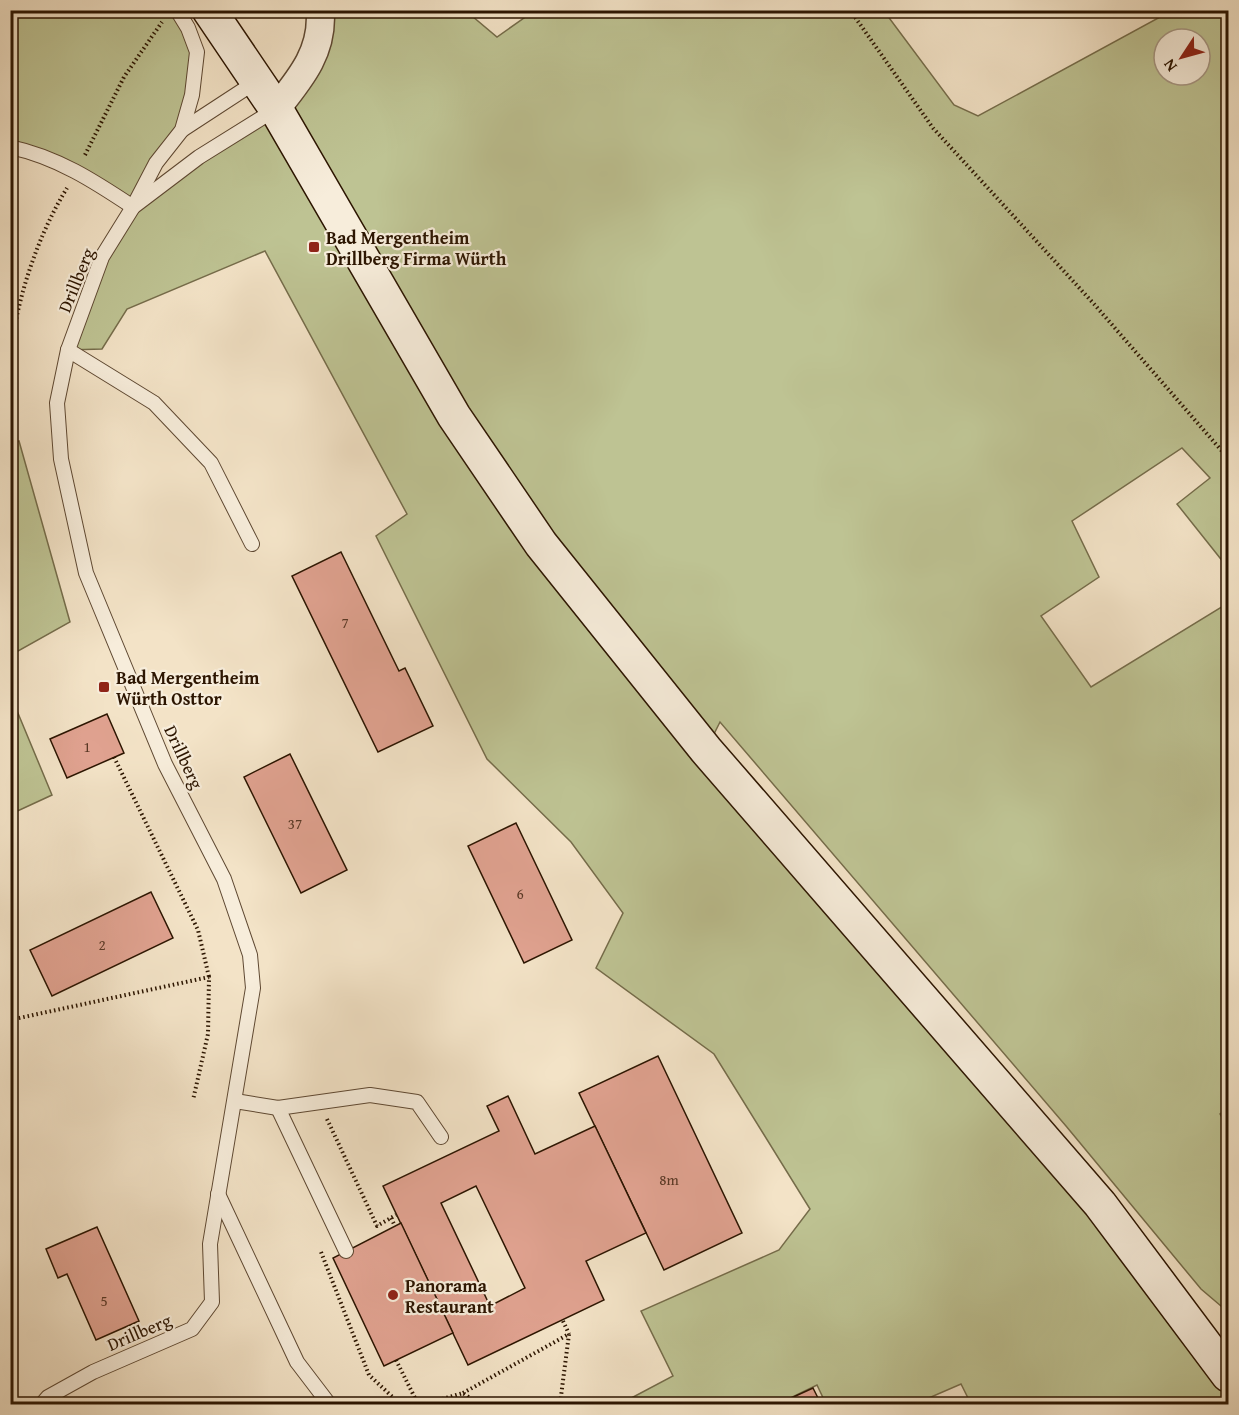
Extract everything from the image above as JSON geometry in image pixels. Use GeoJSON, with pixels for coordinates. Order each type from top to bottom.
{"type":"FeatureCollection","features":[{"type":"Feature","properties":{"kind":"main road"},"geometry":{"type":"LineString","coordinates":[[209,10],[276,109],[454,416],[541,544],[706,750],[1100,1204],[1228,1375]]}},
{"type":"Feature","properties":{"kind":"street"},"geometry":{"type":"LineString","coordinates":[[276,109],[309,68],[322,27],[320,10]]}},
{"type":"Feature","properties":{"kind":"lane"},"geometry":{"type":"LineString","coordinates":[[177,10],[188,28],[196,52],[196,72],[182,129]]}},
{"type":"Feature","properties":{"kind":"lane"},"geometry":{"type":"LineString","coordinates":[[10,147],[33,152],[78,171],[133,207],[156,163],[182,129],[257,81]]}},
{"type":"Feature","properties":{"kind":"lane","name":"Drillberg"},"geometry":{"type":"LineString","coordinates":[[42,1404],[48,1397],[93,1372],[192,1329],[212,1302],[210,1244],[253,988],[250,955],[224,879],[165,764],[86,573],[61,459],[57,403],[68,350],[102,257],[133,207],[199,157],[276,109]]}},
{"type":"Feature","properties":{"kind":"lane"},"geometry":{"type":"LineString","coordinates":[[68,350],[154,403],[211,463],[252,544]]}},
{"type":"Feature","properties":{"kind":"lane"},"geometry":{"type":"LineString","coordinates":[[235,1101],[278,1108],[370,1095],[417,1102],[441,1137]]}},
{"type":"Feature","properties":{"kind":"lane"},"geometry":{"type":"LineString","coordinates":[[278,1108],[346,1251]]}},
{"type":"Feature","properties":{"kind":"lane"},"geometry":{"type":"LineString","coordinates":[[218,1194],[297,1362],[329,1404]]}},
{"type":"Feature","properties":{"kind":"path"},"geometry":{"type":"LineString","coordinates":[[850,10],[933,128],[1094,304],[1228,458]]}},
{"type":"Feature","properties":{"kind":"path"},"geometry":{"type":"LineString","coordinates":[[114,757],[198,930],[208,977],[208,1034],[193,1100]]}},
{"type":"Feature","properties":{"kind":"path"},"geometry":{"type":"LineString","coordinates":[[10,1020],[208,977]]}},
{"type":"Feature","properties":{"kind":"path"},"geometry":{"type":"LineString","coordinates":[[303,1106],[327,1117],[377,1226],[396,1215]]}},
{"type":"Feature","properties":{"kind":"path"},"geometry":{"type":"LineString","coordinates":[[391,1218],[395,1226]]}},
{"type":"Feature","properties":{"kind":"path"},"geometry":{"type":"LineString","coordinates":[[318,1244],[369,1375],[399,1404]]}},
{"type":"Feature","properties":{"kind":"path"},"geometry":{"type":"LineString","coordinates":[[560,1404],[569,1334],[563,1321]]}},
{"type":"Feature","properties":{"kind":"path"},"geometry":{"type":"LineString","coordinates":[[425,1404],[463,1393],[569,1334]]}},
{"type":"Feature","properties":{"kind":"path"},"geometry":{"type":"LineString","coordinates":[[396,1360],[418,1404]]}},
{"type":"Feature","properties":{"kind":"path"},"geometry":{"type":"LineString","coordinates":[[463,1393],[478,1404]]}},
{"type":"Feature","properties":{"kind":"green space"},"geometry":{"type":"Polygon","coordinates":[[[11,11],[177,11],[197,52],[182,130],[134,205],[276,109],[320,11],[466,11],[497,37],[534,11],[884,11],[954,105],[978,116],[1171,11],[1228,11],[1228,568],[1177,504],[1210,478],[1182,448],[1072,521],[1099,577],[1041,616],[1091,687],[1228,603],[1228,1108],[1220,1114],[1228,1127],[1228,1312],[1201,1289],[1066,1126],[720,722],[706,750],[1228,1375],[1228,1404],[971,1404],[961,1384],[915,1404],[826,1404],[817,1385],[778,1404],[620,1404],[673,1376],[641,1311],[779,1250],[810,1209],[714,1054],[596,968],[623,913],[571,842],[487,759],[376,536],[407,514],[265,251],[127,309],[102,349],[68,350],[102,257],[133,207],[11,147],[11,11]]]}},
{"type":"Feature","properties":{"kind":"green space"},"geometry":{"type":"Polygon","coordinates":[[[19,441],[70,622],[11,655],[10,444],[19,441]]]}},
{"type":"Feature","properties":{"kind":"green space"},"geometry":{"type":"Polygon","coordinates":[[[10,694],[52,795],[11,814],[10,814],[10,694]]]}},
{"type":"Feature","properties":{"kind":"building"},"geometry":{"type":"Polygon","coordinates":[[[341,552],[399,671],[405,668],[433,726],[378,752],[292,576],[341,552]]]}},
{"type":"Feature","properties":{"kind":"building"},"geometry":{"type":"Polygon","coordinates":[[[107,714],[124,753],[67,778],[50,739],[107,714]]]}},
{"type":"Feature","properties":{"kind":"building"},"geometry":{"type":"Polygon","coordinates":[[[290,754],[347,870],[301,893],[244,777],[290,754]]]}},
{"type":"Feature","properties":{"kind":"building"},"geometry":{"type":"Polygon","coordinates":[[[516,823],[572,940],[524,963],[468,846],[516,823]]]}},
{"type":"Feature","properties":{"kind":"building"},"geometry":{"type":"Polygon","coordinates":[[[151,892],[173,938],[52,996],[30,950],[151,892]]]}},
{"type":"Feature","properties":{"kind":"building"},"geometry":{"type":"Polygon","coordinates":[[[658,1056],[742,1233],[664,1270],[579,1093],[658,1056]]]}},
{"type":"Feature","properties":{"kind":"building"},"geometry":{"type":"Polygon","coordinates":[[[508,1096],[535,1154],[595,1126],[646,1233],[586,1261],[604,1300],[468,1365],[383,1186],[499,1131],[487,1106],[508,1096]],[[476,1186],[441,1203],[490,1306],[525,1288],[476,1186]]]}},
{"type":"Feature","properties":{"kind":"building","name":"Panorama Restaurant"},"geometry":{"type":"Polygon","coordinates":[[[401,1223],[453,1333],[384,1366],[333,1258],[401,1223]]]}},
{"type":"Feature","properties":{"kind":"building"},"geometry":{"type":"Polygon","coordinates":[[[97,1227],[139,1321],[96,1340],[67,1274],[58,1278],[46,1249],[97,1227]]]}},
{"type":"Feature","properties":{"kind":"building"},"geometry":{"type":"Polygon","coordinates":[[[813,1388],[821,1404],[778,1404],[813,1388]]]}},
{"type":"Feature","properties":{"kind":"place","name":"Bad Mergentheim Drillberg Firma Würth"},"geometry":{"type":"Point","coordinates":[314,247]}},
{"type":"Feature","properties":{"kind":"place","name":"Bad Mergentheim Würth Osttor"},"geometry":{"type":"Point","coordinates":[104,687]}},
{"type":"Feature","properties":{"kind":"place","name":"Panorama Restaurant"},"geometry":{"type":"Point","coordinates":[393,1295]}}]}
